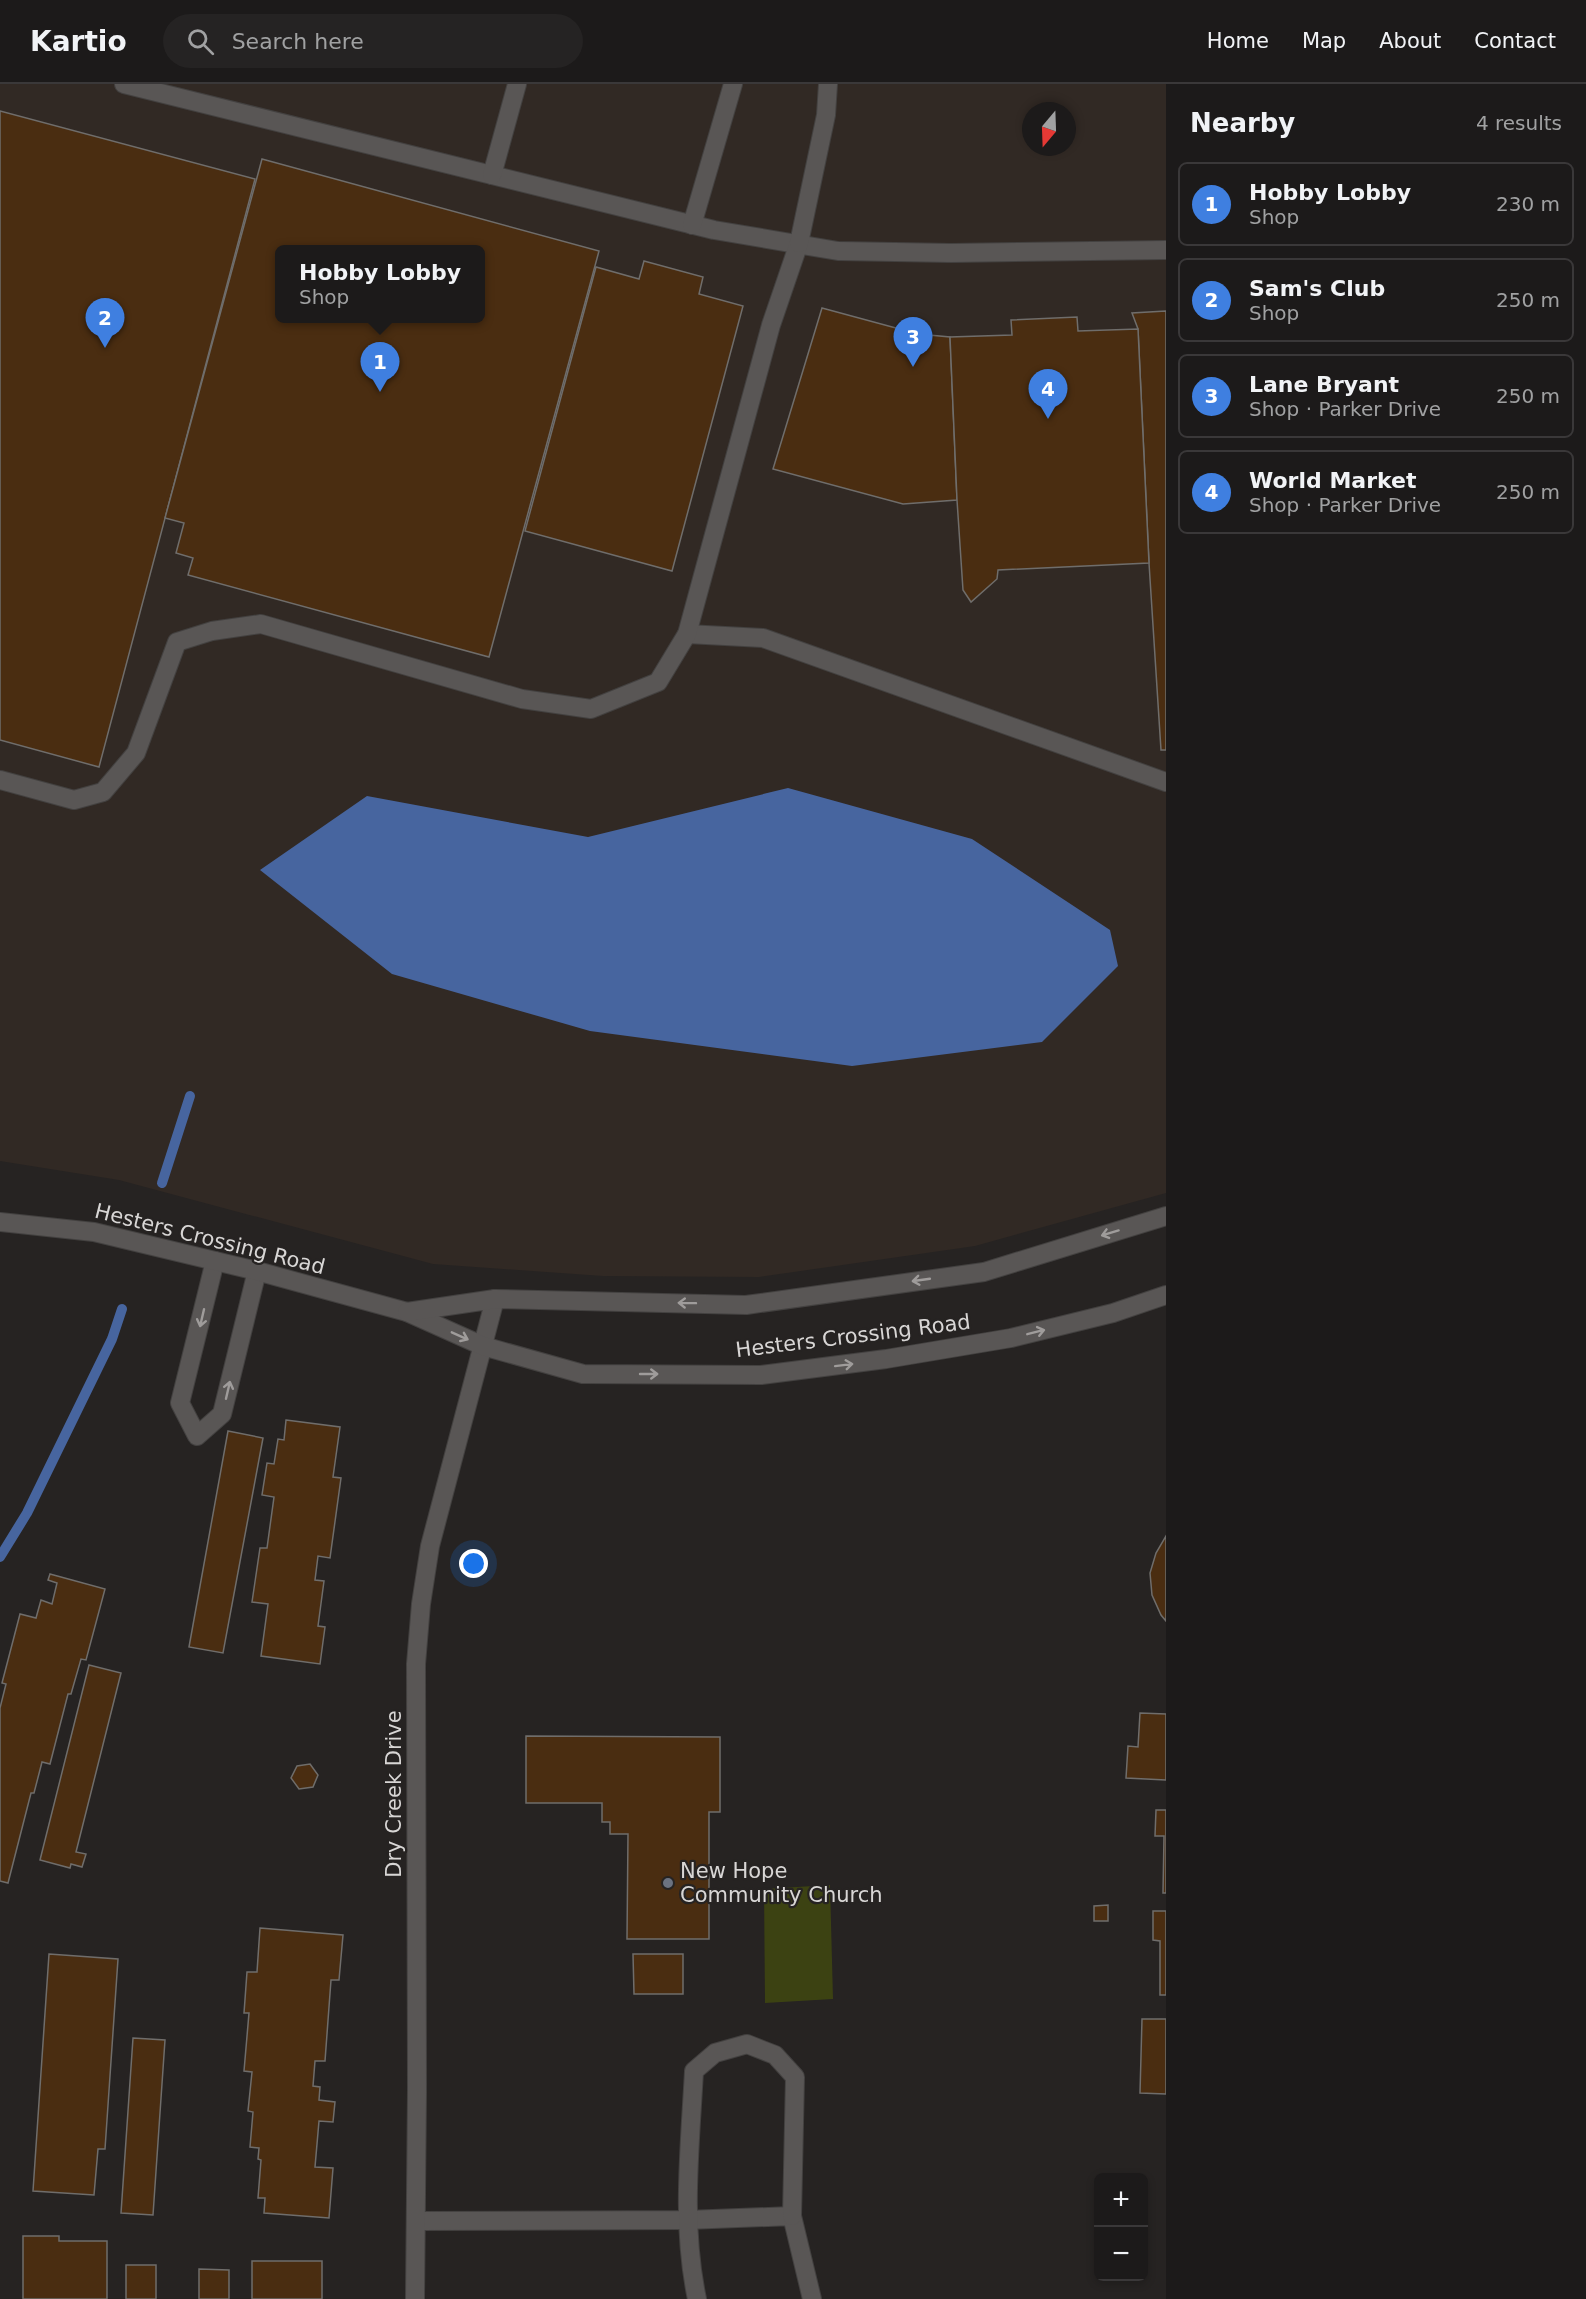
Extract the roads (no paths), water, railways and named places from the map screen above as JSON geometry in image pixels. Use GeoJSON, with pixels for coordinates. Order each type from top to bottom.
{"type":"FeatureCollection","features":[{"type":"Feature","properties":{"kind":"street"},"geometry":{"type":"LineString","coordinates":[[124,84],[692,225],[848,252],[951,254],[1166,250]]}},
{"type":"Feature","properties":{"kind":"street"},"geometry":{"type":"LineString","coordinates":[[492,175],[516,84]]}},
{"type":"Feature","properties":{"kind":"street"},"geometry":{"type":"LineString","coordinates":[[692,225],[733,84]]}},
{"type":"Feature","properties":{"kind":"street"},"geometry":{"type":"LineString","coordinates":[[0,780],[74,800],[103,792],[136,753],[177,642],[212,631],[261,624],[522,699],[591,709],[658,682],[687,634],[771,325],[799,243],[825,123],[828,84]]}},
{"type":"Feature","properties":{"kind":"street"},"geometry":{"type":"LineString","coordinates":[[687,634],[763,638],[1166,782]]}},
{"type":"Feature","properties":{"kind":"street","name":"Hesters Crossing Road"},"geometry":{"type":"LineString","coordinates":[[407,1312],[495,1299],[746,1305],[984,1272],[1166,1216]]}},
{"type":"Feature","properties":{"kind":"street","name":"Hesters Crossing Road"},"geometry":{"type":"LineString","coordinates":[[0,1222],[94,1232],[256,1271],[407,1312],[483,1346],[583,1374],[761,1375],[886,1359],[1011,1338],[1113,1313],[1166,1295]]}},
{"type":"Feature","properties":{"kind":"street"},"geometry":{"type":"LineString","coordinates":[[215,1261],[180,1403],[197,1436],[222,1414],[256,1271]]}},
{"type":"Feature","properties":{"kind":"street","name":"Dry Creek Drive"},"geometry":{"type":"LineString","coordinates":[[415,2299],[416,1664],[421,1604],[430,1546],[495,1299]]}},
{"type":"Feature","properties":{"kind":"street"},"geometry":{"type":"LineString","coordinates":[[697,2299],[690,2266],[687,2220],[694,2071],[715,2053],[747,2044],[775,2055],[795,2076],[792,2216],[812,2299]]}},
{"type":"Feature","properties":{"kind":"street"},"geometry":{"type":"LineString","coordinates":[[416,2221],[687,2220],[792,2216]]}},
{"type":"Feature","properties":{"kind":"water"},"geometry":{"type":"Polygon","coordinates":[[[788,788],[972,839],[1110,930],[1118,966],[1042,1042],[852,1066],[590,1031],[392,974],[260,870],[367,796],[588,837],[788,788]]]}},
{"type":"Feature","properties":{"kind":"waterway"},"geometry":{"type":"LineString","coordinates":[[162,1183],[190,1096]]}},
{"type":"Feature","properties":{"kind":"waterway"},"geometry":{"type":"LineString","coordinates":[[0,1557],[27,1513],[112,1339],[122,1309]]}},
{"type":"Feature","properties":{"kind":"place","name":"Sam's Club"},"geometry":{"type":"Point","coordinates":[105,348]}},
{"type":"Feature","properties":{"kind":"place","name":"Lane Bryant"},"geometry":{"type":"Point","coordinates":[913,367]}},
{"type":"Feature","properties":{"kind":"place","name":"Hobby Lobby"},"geometry":{"type":"Point","coordinates":[380,392]}},
{"type":"Feature","properties":{"kind":"place","name":"World Market"},"geometry":{"type":"Point","coordinates":[1048,419]}},
{"type":"Feature","properties":{"kind":"place","name":"New Hope Community Church"},"geometry":{"type":"Point","coordinates":[668,1883]}}]}
